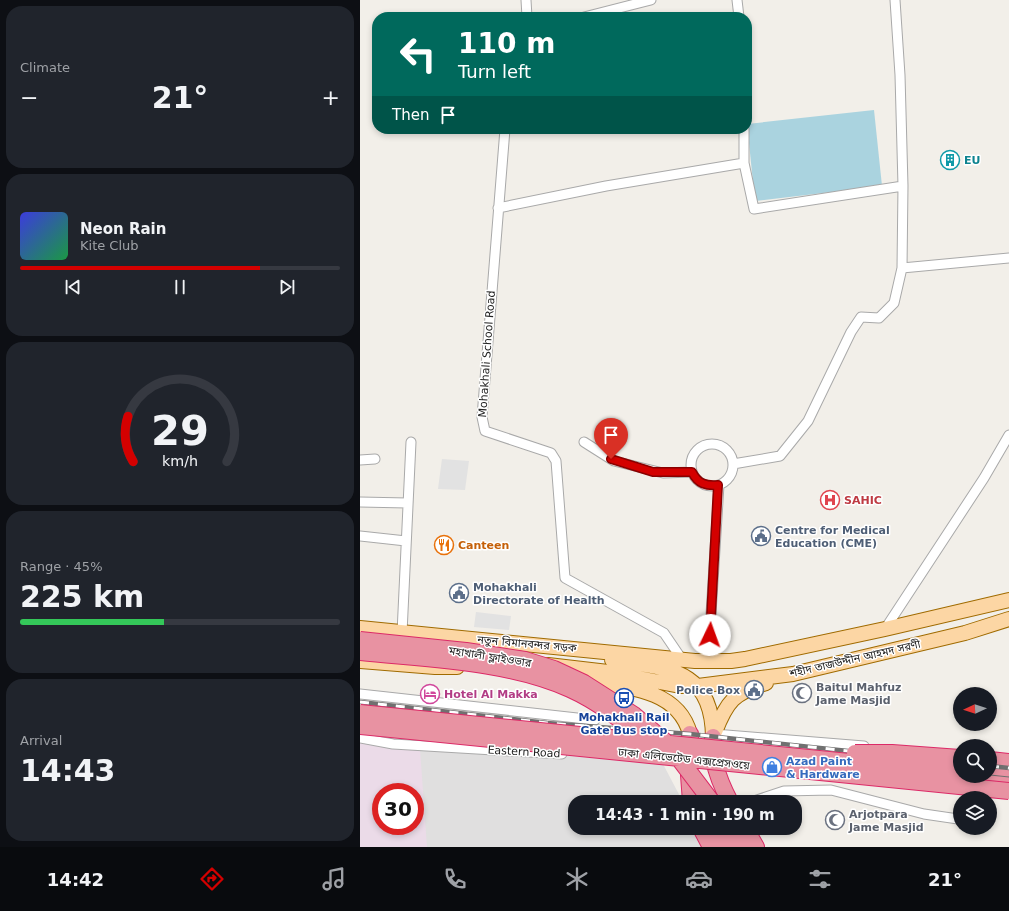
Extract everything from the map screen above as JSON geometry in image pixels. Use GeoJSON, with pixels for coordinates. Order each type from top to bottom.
{"type":"FeatureCollection","features":[{"type":"Feature","properties":{"kind":"highway","name":"মহাখালী ফ্লাইওভার"},"geometry":{"type":"LineString","coordinates":[[360,640],[525,660],[554,670],[584,683],[634,715],[668,744],[707,795]]}},
{"type":"Feature","properties":{"kind":"highway","name":"মহাখালী ফ্লাইওভার"},"geometry":{"type":"LineString","coordinates":[[360,652],[488,667],[553,682],[571,689],[610,712],[649,743],[678,773],[695,795]]}},
{"type":"Feature","properties":{"kind":"highway","name":"ঢাকা এলিভেটেড এক্সপ্রেসওয়ে"},"geometry":{"type":"LineString","coordinates":[[360,712],[953,772]]}},
{"type":"Feature","properties":{"kind":"highway","name":"ঢাকা এলিভেটেড এক্সপ্রেসওয়ে"},"geometry":{"type":"LineString","coordinates":[[360,726],[1009,791]]}},
{"type":"Feature","properties":{"kind":"highway"},"geometry":{"type":"LineString","coordinates":[[690,734],[689,754],[692,795]]}},
{"type":"Feature","properties":{"kind":"highway"},"geometry":{"type":"LineString","coordinates":[[714,740],[718,775],[727,795]]}},
{"type":"Feature","properties":{"kind":"highway"},"geometry":{"type":"LineString","coordinates":[[809,757],[829,753],[863,753],[953,758]]}},
{"type":"Feature","properties":{"kind":"highway"},"geometry":{"type":"LineString","coordinates":[[997,761],[1009,762]]}},
{"type":"Feature","properties":{"kind":"highway"},"geometry":{"type":"LineString","coordinates":[[997,777],[1009,778]]}},
{"type":"Feature","properties":{"kind":"highway"},"geometry":{"type":"LineString","coordinates":[[705,835],[711,847]]}},
{"type":"Feature","properties":{"kind":"highway"},"geometry":{"type":"LineString","coordinates":[[719,835],[726,847]]}},
{"type":"Feature","properties":{"kind":"highway"},"geometry":{"type":"LineString","coordinates":[[732,835],[739,847]]}},
{"type":"Feature","properties":{"kind":"highway"},"geometry":{"type":"LineString","coordinates":[[749,835],[756,847]]}},
{"type":"Feature","properties":{"kind":"main road","name":"শহীদ তাজউদ্দীন আহমদ সরণী"},"geometry":{"type":"LineString","coordinates":[[695,660],[745,659],[885,629],[1009,600]]}},
{"type":"Feature","properties":{"kind":"main road","name":"শহীদ তাজউদ্দীন আহমদ সরণী"},"geometry":{"type":"LineString","coordinates":[[435,668],[522,664],[564,666],[608,672],[680,686],[698,686],[793,674],[965,633],[1009,620]]}},
{"type":"Feature","properties":{"kind":"main road","name":"নতুন বিমানবন্দর সড়ক"},"geometry":{"type":"LineString","coordinates":[[360,628],[695,660]]}},
{"type":"Feature","properties":{"kind":"main road"},"geometry":{"type":"LineString","coordinates":[[516,643],[543,651],[581,655],[671,671],[689,677],[698,686],[710,709],[713,721],[714,740]]}},
{"type":"Feature","properties":{"kind":"main road"},"geometry":{"type":"LineString","coordinates":[[360,661],[564,678],[655,695],[671,703],[680,713],[687,723],[690,734]]}},
{"type":"Feature","properties":{"kind":"main road"},"geometry":{"type":"LineString","coordinates":[[714,740],[727,704],[735,697],[752,688],[793,674]]}},
{"type":"Feature","properties":{"kind":"street"},"geometry":{"type":"LineString","coordinates":[[526,0],[527,12]]}},
{"type":"Feature","properties":{"kind":"street"},"geometry":{"type":"LineString","coordinates":[[604,12],[651,0]]}},
{"type":"Feature","properties":{"kind":"street"},"geometry":{"type":"LineString","coordinates":[[737,0],[738,12]]}},
{"type":"Feature","properties":{"kind":"street"},"geometry":{"type":"LineString","coordinates":[[733,464],[780,456],[808,420],[851,332],[861,317],[879,318],[894,303],[902,268],[903,186],[900,75],[895,0]]}},
{"type":"Feature","properties":{"kind":"street","name":"Mohakhali School Road"},"geometry":{"type":"LineString","coordinates":[[505,134],[482,417],[484,431],[551,453],[556,461],[565,578],[664,633],[695,660]]}},
{"type":"Feature","properties":{"kind":"street"},"geometry":{"type":"LineString","coordinates":[[744,134],[744,163],[754,209],[903,186]]}},
{"type":"Feature","properties":{"kind":"street"},"geometry":{"type":"LineString","coordinates":[[498,208],[606,186],[744,163]]}},
{"type":"Feature","properties":{"kind":"street"},"geometry":{"type":"LineString","coordinates":[[902,268],[1009,258]]}},
{"type":"Feature","properties":{"kind":"street"},"geometry":{"type":"LineString","coordinates":[[885,629],[984,478],[1009,435]]}},
{"type":"Feature","properties":{"kind":"street"},"geometry":{"type":"LineString","coordinates":[[402,633],[411,442]]}},
{"type":"Feature","properties":{"kind":"street"},"geometry":{"type":"LineString","coordinates":[[584,442],[614,461],[658,472],[692,472]]}},
{"type":"Feature","properties":{"kind":"street"},"geometry":{"type":"LineString","coordinates":[[714,443],[726,449],[733,464],[729,477],[718,485],[708,486],[699,482],[692,472],[691,458],[700,446],[714,443]]}},
{"type":"Feature","properties":{"kind":"street"},"geometry":{"type":"LineString","coordinates":[[360,460],[375,459]]}},
{"type":"Feature","properties":{"kind":"street"},"geometry":{"type":"LineString","coordinates":[[695,660],[718,485]]}},
{"type":"Feature","properties":{"kind":"street"},"geometry":{"type":"LineString","coordinates":[[360,502],[407,503]]}},
{"type":"Feature","properties":{"kind":"street"},"geometry":{"type":"LineString","coordinates":[[360,536],[406,541]]}},
{"type":"Feature","properties":{"kind":"street"},"geometry":{"type":"LineString","coordinates":[[360,694],[595,720]]}},
{"type":"Feature","properties":{"kind":"street","name":"Eastern Road"},"geometry":{"type":"LineString","coordinates":[[360,738],[393,744],[567,754],[689,754]]}},
{"type":"Feature","properties":{"kind":"street"},"geometry":{"type":"LineString","coordinates":[[714,740],[953,754]]}},
{"type":"Feature","properties":{"kind":"street"},"geometry":{"type":"LineString","coordinates":[[714,740],[1009,786]]}},
{"type":"Feature","properties":{"kind":"street"},"geometry":{"type":"LineString","coordinates":[[997,757],[1009,758]]}},
{"type":"Feature","properties":{"kind":"street"},"geometry":{"type":"LineString","coordinates":[[772,795],[784,791],[831,790],[924,814],[953,818]]}},
{"type":"Feature","properties":{"kind":"shaded area"},"geometry":{"type":"Polygon","coordinates":[[[442,459],[469,461],[465,490],[438,489],[442,459]]]}},
{"type":"Feature","properties":{"kind":"shaded area"},"geometry":{"type":"Polygon","coordinates":[[[476,612],[511,616],[509,630],[474,627],[476,612]]]}},
{"type":"Feature","properties":{"kind":"shaded area"},"geometry":{"type":"Polygon","coordinates":[[[360,718],[653,745],[679,795],[568,795],[568,835],[700,835],[706,847],[360,847],[360,718]]]}},
{"type":"Feature","properties":{"kind":"shaded area"},"geometry":{"type":"Polygon","coordinates":[[[360,743],[420,749],[422,783],[372,783],[372,835],[424,835],[424,805],[427,847],[360,847],[360,743]]]}},
{"type":"Feature","properties":{"kind":"water"},"geometry":{"type":"Polygon","coordinates":[[[874,110],[882,186],[755,201],[748,134],[752,134],[752,123],[874,110]]]}},
{"type":"Feature","properties":{"kind":"tram line"},"geometry":{"type":"LineString","coordinates":[[360,712],[546,732],[689,742],[953,771]]}},
{"type":"Feature","properties":{"kind":"tram line"},"geometry":{"type":"LineString","coordinates":[[997,776],[1009,777]]}},
{"type":"Feature","properties":{"kind":"railway"},"geometry":{"type":"LineString","coordinates":[[360,702],[547,723],[690,734],[953,762]]}},
{"type":"Feature","properties":{"kind":"railway"},"geometry":{"type":"LineString","coordinates":[[997,767],[1009,768]]}},
{"type":"Feature","properties":{"kind":"place","name":"EU"},"geometry":{"type":"Point","coordinates":[950,160]}},
{"type":"Feature","properties":{"kind":"place","name":"SAHIC"},"geometry":{"type":"Point","coordinates":[830,500]}},
{"type":"Feature","properties":{"kind":"place","name":"Centre for Medical Education (CME)"},"geometry":{"type":"Point","coordinates":[761,536]}},
{"type":"Feature","properties":{"kind":"place","name":"Canteen"},"geometry":{"type":"Point","coordinates":[444,545]}},
{"type":"Feature","properties":{"kind":"place","name":"Mohakhali Directorate of Health"},"geometry":{"type":"Point","coordinates":[459,593]}},
{"type":"Feature","properties":{"kind":"place","name":"Police Box"},"geometry":{"type":"Point","coordinates":[754,690]}},
{"type":"Feature","properties":{"kind":"place","name":"Baitul Mahfuz Jame Masjid"},"geometry":{"type":"Point","coordinates":[802,693]}},
{"type":"Feature","properties":{"kind":"place","name":"Hotel Al Makka"},"geometry":{"type":"Point","coordinates":[430,694]}},
{"type":"Feature","properties":{"kind":"place","name":"Mohakhali Rail Gate Bus stop"},"geometry":{"type":"Point","coordinates":[624,698]}},
{"type":"Feature","properties":{"kind":"place","name":"Azad Paint & Hardware"},"geometry":{"type":"Point","coordinates":[772,767]}},
{"type":"Feature","properties":{"kind":"place","name":"Arjotpara Jame Masjid"},"geometry":{"type":"Point","coordinates":[835,820]}},
{"type":"Feature","properties":{"kind":"route"},"geometry":{"type":"LineString","coordinates":[[611,459],[653,472],[692,472],[699,482],[706,486],[718,485],[710,635]]}}]}
